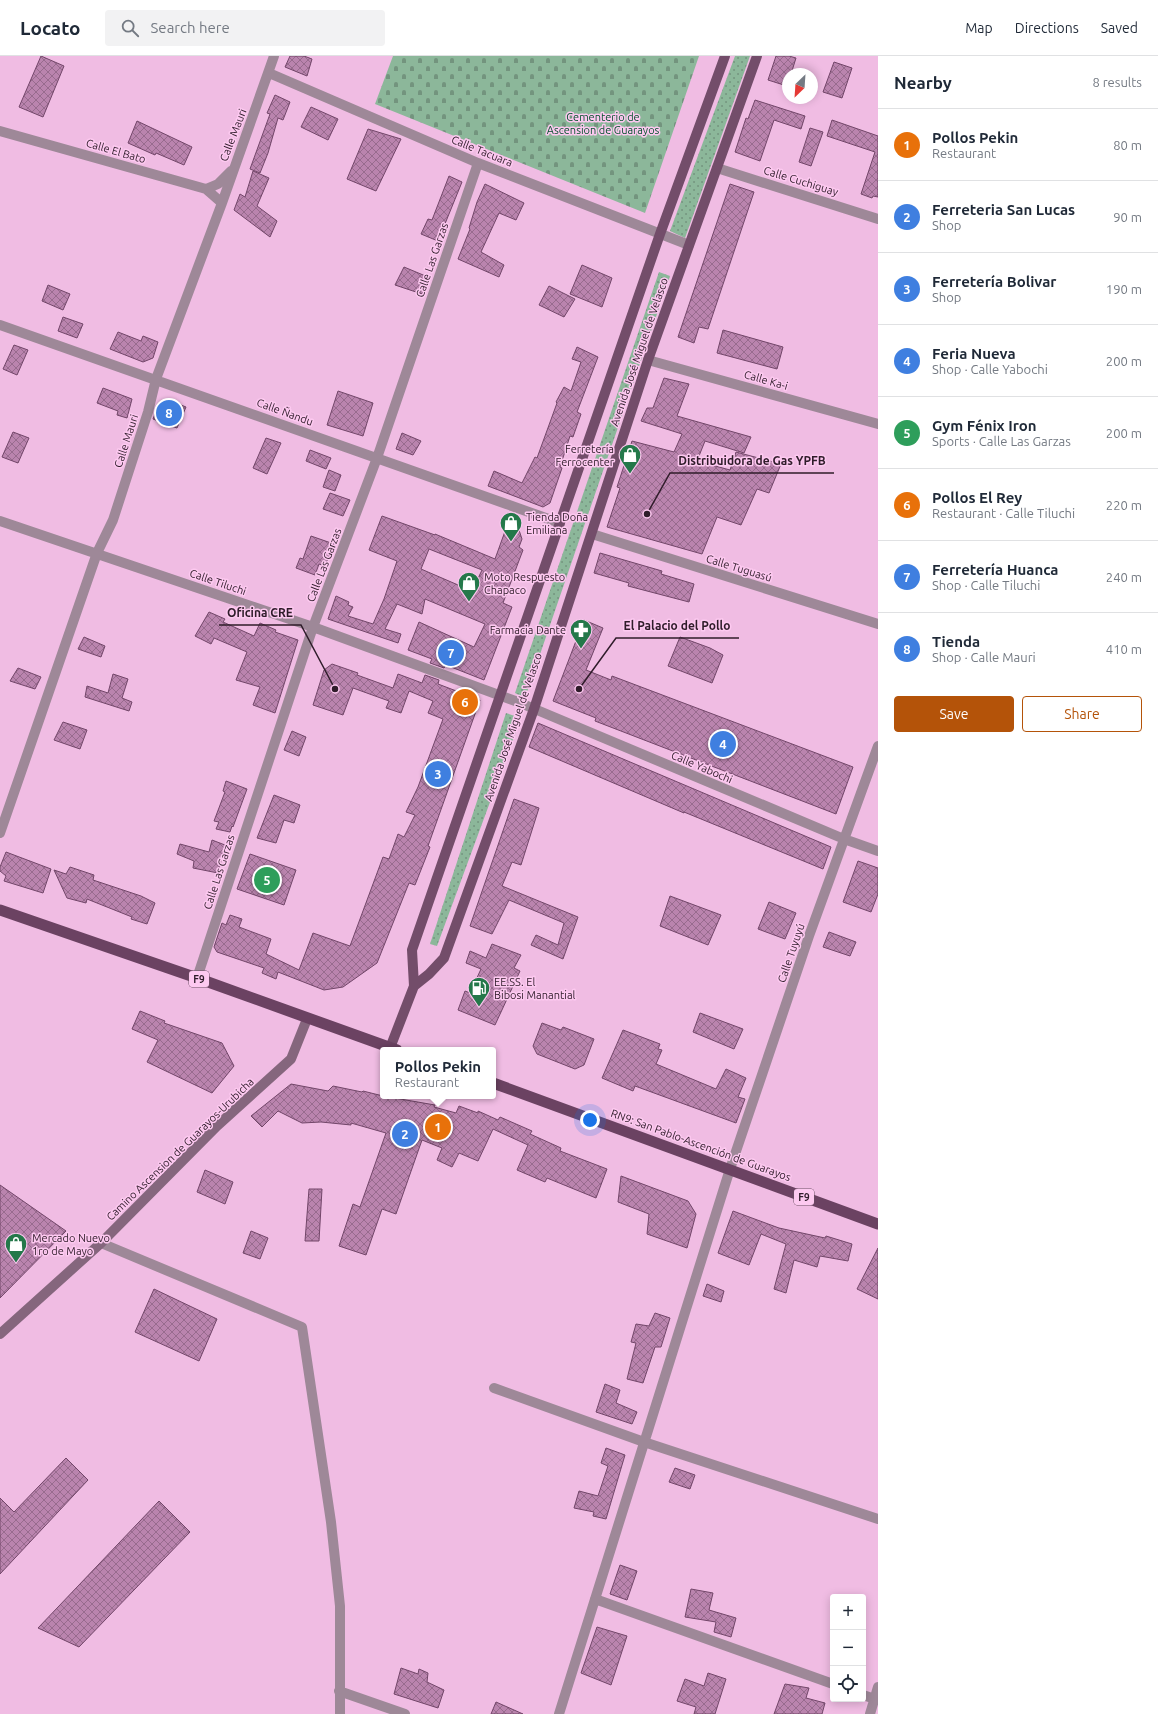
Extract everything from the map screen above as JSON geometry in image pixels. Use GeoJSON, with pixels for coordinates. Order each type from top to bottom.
{"type":"FeatureCollection","features":[{"type":"Feature","properties":{"kind":"highway","name":"F9"},"geometry":{"type":"LineString","coordinates":[[0,910],[197,978],[307,1019],[388,1047]]}},
{"type":"Feature","properties":{"kind":"highway","name":"RN9: San Pablo-Ascención de Guarayos"},"geometry":{"type":"LineString","coordinates":[[496,1084],[878,1224]]}},
{"type":"Feature","properties":{"kind":"main road","name":"Avenida José Miguel de Velasco"},"geometry":{"type":"LineString","coordinates":[[395,1047],[414,986],[412,950],[660,234],[725,56]]}},
{"type":"Feature","properties":{"kind":"main road","name":"Avenida José Miguel de Velasco"},"geometry":{"type":"LineString","coordinates":[[414,986],[429,974],[444,958],[534,709],[648,360],[757,56]]}},
{"type":"Feature","properties":{"kind":"main road","name":"Camino Ascension de Guarayos-Urubicha"},"geometry":{"type":"LineString","coordinates":[[0,1334],[101,1243],[212,1131],[291,1059],[307,1019]]}},
{"type":"Feature","properties":{"kind":"street","name":"Calle Mauri"},"geometry":{"type":"LineString","coordinates":[[0,833],[97,553],[113,520],[148,412],[156,379],[222,203],[274,56]]}},
{"type":"Feature","properties":{"kind":"street","name":"Calle Tacuara"},"geometry":{"type":"LineString","coordinates":[[269,73],[478,163],[689,245]]}},
{"type":"Feature","properties":{"kind":"street","name":"Calle El Bato"},"geometry":{"type":"LineString","coordinates":[[0,131],[206,190],[222,203]]}},
{"type":"Feature","properties":{"kind":"street","name":"Calle Las Garzas"},"geometry":{"type":"LineString","coordinates":[[197,978],[313,627],[377,458],[478,163]]}},
{"type":"Feature","properties":{"kind":"street","name":"Calle Cuchiguay"},"geometry":{"type":"LineString","coordinates":[[717,168],[878,219]]}},
{"type":"Feature","properties":{"kind":"street"},"geometry":{"type":"LineString","coordinates":[[206,190],[218,184],[233,170]]}},
{"type":"Feature","properties":{"kind":"street","name":"Calle Ñandu"},"geometry":{"type":"LineString","coordinates":[[0,325],[560,523]]}},
{"type":"Feature","properties":{"kind":"street","name":"Calle Ka-i"},"geometry":{"type":"LineString","coordinates":[[648,360],[878,424]]}},
{"type":"Feature","properties":{"kind":"street","name":"Calle Tiluchi"},"geometry":{"type":"LineString","coordinates":[[0,521],[313,627],[518,702]]}},
{"type":"Feature","properties":{"kind":"street","name":"Calle Tuguasú"},"geometry":{"type":"LineString","coordinates":[[592,534],[878,624]]}},
{"type":"Feature","properties":{"kind":"street","name":"Calle Yabochi"},"geometry":{"type":"LineString","coordinates":[[518,702],[844,839],[878,851]]}},
{"type":"Feature","properties":{"kind":"street","name":"Calle Tuyuyú"},"geometry":{"type":"LineString","coordinates":[[559,1714],[730,1169],[844,839],[878,746]]}},
{"type":"Feature","properties":{"kind":"street"},"geometry":{"type":"LineString","coordinates":[[101,1243],[302,1327],[331,1522],[340,1606],[340,1714]]}},
{"type":"Feature","properties":{"kind":"street"},"geometry":{"type":"LineString","coordinates":[[494,1388],[644,1442],[878,1519]]}},
{"type":"Feature","properties":{"kind":"street"},"geometry":{"type":"LineString","coordinates":[[595,1599],[830,1683]]}},
{"type":"Feature","properties":{"kind":"street"},"geometry":{"type":"LineString","coordinates":[[870,1714],[876,1700],[878,1687]]}},
{"type":"Feature","properties":{"kind":"street"},"geometry":{"type":"LineString","coordinates":[[339,1690],[405,1714]]}},
{"type":"Feature","properties":{"kind":"street"},"geometry":{"type":"LineString","coordinates":[[866,1696],[876,1700]]}},
{"type":"Feature","properties":{"kind":"green space","name":"Cementerio de Ascension de Guarayos"},"geometry":{"type":"Polygon","coordinates":[[[393,56],[699,56],[645,213],[375,104],[393,56]]]}},
{"type":"Feature","properties":{"kind":"green space"},"geometry":{"type":"Polygon","coordinates":[[[735,56],[750,56],[685,238],[670,231],[735,56]]]}},
{"type":"Feature","properties":{"kind":"green space"},"geometry":{"type":"Polygon","coordinates":[[[659,272],[670,276],[525,698],[515,693],[659,272]]]}},
{"type":"Feature","properties":{"kind":"green space"},"geometry":{"type":"Polygon","coordinates":[[[506,713],[521,718],[437,946],[430,944],[506,713]]]}},
{"type":"Feature","properties":{"kind":"building"},"geometry":{"type":"Polygon","coordinates":[[[41,56],[64,66],[43,117],[19,107],[41,56]]]}},
{"type":"Feature","properties":{"kind":"building"},"geometry":{"type":"Polygon","coordinates":[[[290,56],[304,56],[312,59],[307,76],[285,67],[290,56]]]}},
{"type":"Feature","properties":{"kind":"building"},"geometry":{"type":"Polygon","coordinates":[[[776,56],[789,56],[796,58],[793,68],[782,68],[782,84],[768,80],[776,56]]]}},
{"type":"Feature","properties":{"kind":"building"},"geometry":{"type":"Polygon","coordinates":[[[834,62],[852,68],[842,98],[823,92],[834,62]]]}},
{"type":"Feature","properties":{"kind":"building"},"geometry":{"type":"Polygon","coordinates":[[[275,95],[290,102],[283,120],[278,118],[268,153],[260,173],[250,169],[270,114],[267,113],[275,95]]]}},
{"type":"Feature","properties":{"kind":"building"},"geometry":{"type":"Polygon","coordinates":[[[755,100],[805,116],[801,129],[774,120],[760,161],[735,152],[746,118],[748,119],[755,100]]]}},
{"type":"Feature","properties":{"kind":"building"},"geometry":{"type":"Polygon","coordinates":[[[311,107],[338,119],[328,140],[301,127],[311,107]]]}},
{"type":"Feature","properties":{"kind":"building"},"geometry":{"type":"Polygon","coordinates":[[[832,120],[878,136],[878,197],[873,196],[872,198],[861,194],[875,152],[827,136],[832,120]]]}},
{"type":"Feature","properties":{"kind":"building"},"geometry":{"type":"Polygon","coordinates":[[[137,121],[192,147],[184,165],[156,153],[155,155],[128,143],[137,121]]]}},
{"type":"Feature","properties":{"kind":"building"},"geometry":{"type":"Polygon","coordinates":[[[810,128],[823,132],[811,166],[799,162],[810,128]]]}},
{"type":"Feature","properties":{"kind":"building"},"geometry":{"type":"Polygon","coordinates":[[[368,129],[401,139],[376,191],[347,179],[368,129]]]}},
{"type":"Feature","properties":{"kind":"building"},"geometry":{"type":"Polygon","coordinates":[[[253,171],[269,178],[257,206],[277,221],[270,237],[234,210],[240,194],[245,197],[253,171]]]}},
{"type":"Feature","properties":{"kind":"building"},"geometry":{"type":"Polygon","coordinates":[[[449,176],[462,182],[438,241],[421,234],[428,219],[432,220],[449,176]]]}},
{"type":"Feature","properties":{"kind":"building"},"geometry":{"type":"Polygon","coordinates":[[[485,184],[524,203],[516,220],[499,213],[481,252],[504,265],[499,277],[458,259],[470,229],[469,228],[477,202],[485,184]]]}},
{"type":"Feature","properties":{"kind":"building"},"geometry":{"type":"Polygon","coordinates":[[[730,184],[754,192],[708,329],[699,327],[694,343],[678,337],[730,184]]]}},
{"type":"Feature","properties":{"kind":"building"},"geometry":{"type":"Polygon","coordinates":[[[582,265],[612,278],[602,307],[570,294],[582,265]]]}},
{"type":"Feature","properties":{"kind":"building"},"geometry":{"type":"Polygon","coordinates":[[[404,267],[428,277],[422,294],[395,285],[404,267]]]}},
{"type":"Feature","properties":{"kind":"building"},"geometry":{"type":"Polygon","coordinates":[[[48,285],[70,294],[63,310],[42,301],[48,285]]]}},
{"type":"Feature","properties":{"kind":"building"},"geometry":{"type":"Polygon","coordinates":[[[549,286],[575,299],[564,317],[539,305],[549,286]]]}},
{"type":"Feature","properties":{"kind":"building"},"geometry":{"type":"Polygon","coordinates":[[[63,317],[83,324],[77,338],[58,331],[63,317]]]}},
{"type":"Feature","properties":{"kind":"building"},"geometry":{"type":"Polygon","coordinates":[[[723,330],[783,347],[777,369],[717,353],[723,330]]]}},
{"type":"Feature","properties":{"kind":"building"},"geometry":{"type":"Polygon","coordinates":[[[118,332],[141,341],[143,336],[158,342],[153,358],[143,362],[110,349],[118,332]]]}},
{"type":"Feature","properties":{"kind":"building"},"geometry":{"type":"Polygon","coordinates":[[[14,345],[28,350],[17,375],[3,369],[14,345]]]}},
{"type":"Feature","properties":{"kind":"building"},"geometry":{"type":"Polygon","coordinates":[[[577,347],[598,357],[577,412],[581,414],[573,437],[570,436],[560,467],[562,468],[550,503],[543,507],[488,486],[494,471],[522,483],[535,457],[537,458],[557,403],[556,402],[564,387],[571,391],[581,362],[572,359],[577,347]]]}},
{"type":"Feature","properties":{"kind":"building"},"geometry":{"type":"Polygon","coordinates":[[[664,378],[689,384],[677,416],[751,437],[744,453],[705,441],[697,461],[730,470],[736,452],[781,464],[769,493],[757,489],[741,525],[717,517],[702,554],[607,527],[620,488],[617,487],[632,441],[674,452],[682,434],[641,421],[647,408],[653,408],[664,378]]]}},
{"type":"Feature","properties":{"kind":"building"},"geometry":{"type":"Polygon","coordinates":[[[103,388],[132,399],[127,418],[117,415],[118,411],[97,403],[103,388]]]}},
{"type":"Feature","properties":{"kind":"building"},"geometry":{"type":"Polygon","coordinates":[[[338,391],[373,403],[363,436],[327,425],[338,391]]]}},
{"type":"Feature","properties":{"kind":"building"},"geometry":{"type":"Polygon","coordinates":[[[171,401],[186,407],[177,428],[153,419],[159,404],[171,401]]]}},
{"type":"Feature","properties":{"kind":"building"},"geometry":{"type":"Polygon","coordinates":[[[13,432],[29,438],[18,463],[2,457],[13,432]]]}},
{"type":"Feature","properties":{"kind":"building"},"geometry":{"type":"Polygon","coordinates":[[[402,433],[421,441],[413,455],[396,449],[402,433]]]}},
{"type":"Feature","properties":{"kind":"building"},"geometry":{"type":"Polygon","coordinates":[[[266,438],[281,443],[267,474],[253,468],[266,438]]]}},
{"type":"Feature","properties":{"kind":"building"},"geometry":{"type":"Polygon","coordinates":[[[310,450],[331,458],[326,469],[306,461],[310,450]]]}},
{"type":"Feature","properties":{"kind":"building"},"geometry":{"type":"Polygon","coordinates":[[[329,470],[341,475],[335,491],[323,487],[329,470]]]}},
{"type":"Feature","properties":{"kind":"building"},"geometry":{"type":"Polygon","coordinates":[[[330,493],[350,500],[343,516],[323,509],[330,493]]]}},
{"type":"Feature","properties":{"kind":"building"},"geometry":{"type":"Polygon","coordinates":[[[382,516],[435,534],[495,559],[508,523],[518,527],[522,539],[519,547],[523,550],[503,603],[512,607],[484,680],[446,665],[444,668],[430,663],[432,659],[408,650],[419,622],[474,647],[485,624],[425,599],[422,614],[397,604],[385,629],[401,634],[398,643],[328,619],[336,596],[349,602],[348,605],[353,607],[348,616],[373,624],[384,599],[397,561],[369,550],[382,516]],[[429,549],[421,569],[472,591],[482,570],[429,549]]]}},
{"type":"Feature","properties":{"kind":"building"},"geometry":{"type":"Polygon","coordinates":[[[311,536],[334,544],[325,566],[319,564],[315,575],[296,568],[300,558],[303,559],[311,536]]]}},
{"type":"Feature","properties":{"kind":"building"},"geometry":{"type":"Polygon","coordinates":[[[600,553],[662,571],[661,574],[694,584],[689,602],[628,586],[629,583],[594,573],[600,553]]]}},
{"type":"Feature","properties":{"kind":"building"},"geometry":{"type":"Polygon","coordinates":[[[209,612],[225,619],[223,622],[254,636],[260,623],[276,630],[275,632],[298,640],[275,713],[253,705],[260,687],[236,680],[247,652],[214,638],[211,644],[195,636],[209,612]]]}},
{"type":"Feature","properties":{"kind":"building"},"geometry":{"type":"Polygon","coordinates":[[[584,620],[603,628],[586,670],[611,680],[612,676],[853,767],[836,814],[595,721],[596,718],[553,701],[584,620]]]}},
{"type":"Feature","properties":{"kind":"building"},"geometry":{"type":"Polygon","coordinates":[[[84,637],[105,646],[101,657],[78,649],[84,637]]]}},
{"type":"Feature","properties":{"kind":"building"},"geometry":{"type":"Polygon","coordinates":[[[680,637],[710,648],[723,655],[712,683],[668,666],[680,637]]]}},
{"type":"Feature","properties":{"kind":"building"},"geometry":{"type":"Polygon","coordinates":[[[332,664],[393,688],[398,674],[422,683],[425,675],[439,680],[438,684],[480,700],[428,846],[430,847],[415,885],[409,883],[377,963],[343,987],[324,990],[278,972],[276,979],[262,973],[264,968],[217,952],[214,947],[222,923],[226,925],[230,915],[242,919],[239,927],[271,939],[266,954],[299,970],[313,933],[350,946],[383,857],[389,859],[398,834],[404,837],[415,815],[406,812],[418,787],[443,719],[428,713],[433,701],[409,691],[401,713],[386,708],[389,701],[353,688],[343,715],[313,705],[324,670],[332,664]]]}},
{"type":"Feature","properties":{"kind":"building"},"geometry":{"type":"Polygon","coordinates":[[[18,668],[41,677],[35,689],[10,681],[18,668]]]}},
{"type":"Feature","properties":{"kind":"building"},"geometry":{"type":"Polygon","coordinates":[[[113,674],[128,679],[122,698],[132,702],[129,711],[85,697],[87,686],[108,693],[113,674]]]}},
{"type":"Feature","properties":{"kind":"building"},"geometry":{"type":"Polygon","coordinates":[[[63,722],[87,730],[80,749],[54,740],[63,722]]]}},
{"type":"Feature","properties":{"kind":"building"},"geometry":{"type":"Polygon","coordinates":[[[538,723],[831,847],[823,869],[684,813],[529,747],[538,723]]]}},
{"type":"Feature","properties":{"kind":"building"},"geometry":{"type":"Polygon","coordinates":[[[292,731],[306,737],[299,756],[284,750],[292,731]]]}},
{"type":"Feature","properties":{"kind":"building"},"geometry":{"type":"Polygon","coordinates":[[[226,781],[247,789],[230,832],[216,829],[219,822],[214,821],[225,792],[223,791],[226,781]]]}},
{"type":"Feature","properties":{"kind":"building"},"geometry":{"type":"Polygon","coordinates":[[[274,795],[300,805],[294,823],[284,820],[276,843],[257,838],[274,795]]]}},
{"type":"Feature","properties":{"kind":"building"},"geometry":{"type":"Polygon","coordinates":[[[514,799],[539,808],[521,865],[512,862],[502,886],[578,917],[563,959],[531,945],[536,935],[558,945],[564,923],[509,900],[492,934],[470,926],[514,799]]]}},
{"type":"Feature","properties":{"kind":"building"},"geometry":{"type":"Polygon","coordinates":[[[212,840],[225,845],[218,873],[193,868],[194,861],[177,854],[180,844],[209,852],[212,840]]]}},
{"type":"Feature","properties":{"kind":"building"},"geometry":{"type":"Polygon","coordinates":[[[6,852],[51,869],[43,893],[4,881],[6,876],[0,871],[0,867],[6,852]]]}},
{"type":"Feature","properties":{"kind":"building"},"geometry":{"type":"Polygon","coordinates":[[[250,854],[296,870],[284,905],[237,889],[250,854]]]}},
{"type":"Feature","properties":{"kind":"building"},"geometry":{"type":"Polygon","coordinates":[[[858,861],[878,868],[878,894],[871,912],[843,902],[858,861]]]}},
{"type":"Feature","properties":{"kind":"building"},"geometry":{"type":"Polygon","coordinates":[[[70,867],[94,875],[93,880],[141,896],[155,903],[147,924],[131,919],[132,917],[87,899],[86,903],[67,898],[54,870],[66,874],[70,867]]]}},
{"type":"Feature","properties":{"kind":"building"},"geometry":{"type":"Polygon","coordinates":[[[670,896],[721,915],[708,945],[660,926],[670,896]]]}},
{"type":"Feature","properties":{"kind":"building"},"geometry":{"type":"Polygon","coordinates":[[[769,902],[796,913],[785,939],[758,929],[769,902]]]}},
{"type":"Feature","properties":{"kind":"building"},"geometry":{"type":"Polygon","coordinates":[[[829,932],[856,942],[850,956],[823,947],[829,932]]]}},
{"type":"Feature","properties":{"kind":"building"},"geometry":{"type":"Polygon","coordinates":[[[492,944],[521,955],[514,968],[520,971],[495,1025],[458,1010],[465,991],[470,993],[481,969],[466,963],[470,951],[486,958],[492,944]]]}},
{"type":"Feature","properties":{"kind":"building"},"geometry":{"type":"Polygon","coordinates":[[[140,1011],[165,1021],[164,1023],[222,1043],[234,1066],[212,1093],[147,1062],[158,1040],[132,1029],[140,1011]]]}},
{"type":"Feature","properties":{"kind":"building"},"geometry":{"type":"Polygon","coordinates":[[[700,1013],[743,1029],[734,1049],[693,1032],[700,1013]]]}},
{"type":"Feature","properties":{"kind":"building"},"geometry":{"type":"Polygon","coordinates":[[[542,1023],[561,1030],[563,1027],[594,1039],[584,1065],[575,1069],[537,1054],[533,1046],[542,1023]]]}},
{"type":"Feature","properties":{"kind":"building"},"geometry":{"type":"Polygon","coordinates":[[[623,1030],[660,1044],[658,1049],[662,1050],[656,1064],[716,1089],[726,1069],[746,1078],[738,1097],[745,1099],[736,1123],[635,1086],[633,1091],[602,1078],[623,1030]]]}},
{"type":"Feature","properties":{"kind":"building"},"geometry":{"type":"Polygon","coordinates":[[[291,1084],[328,1091],[333,1086],[380,1095],[380,1099],[400,1099],[435,1105],[434,1107],[456,1113],[459,1106],[478,1113],[478,1111],[498,1120],[500,1117],[532,1131],[530,1134],[561,1148],[560,1151],[607,1169],[596,1198],[547,1178],[545,1182],[517,1170],[528,1145],[493,1129],[478,1161],[459,1153],[452,1167],[437,1160],[442,1148],[422,1140],[396,1214],[382,1209],[366,1255],[339,1246],[353,1204],[360,1207],[386,1133],[351,1123],[351,1125],[321,1122],[302,1123],[278,1111],[262,1127],[251,1116],[291,1084]]]}},
{"type":"Feature","properties":{"kind":"building"},"geometry":{"type":"Polygon","coordinates":[[[205,1170],[233,1182],[225,1204],[197,1192],[205,1170]]]}},
{"type":"Feature","properties":{"kind":"building"},"geometry":{"type":"Polygon","coordinates":[[[621,1176],[688,1201],[696,1214],[687,1248],[647,1234],[649,1214],[618,1202],[621,1176]]]}},
{"type":"Feature","properties":{"kind":"building","name":"Mercado Nuevo 1ro de Mayo"},"geometry":{"type":"Polygon","coordinates":[[[0,1185],[66,1231],[0,1298],[0,1185]]]}},
{"type":"Feature","properties":{"kind":"building"},"geometry":{"type":"Polygon","coordinates":[[[309,1189],[322,1189],[319,1241],[305,1241],[309,1189]]]}},
{"type":"Feature","properties":{"kind":"building"},"geometry":{"type":"Polygon","coordinates":[[[733,1211],[779,1228],[825,1238],[826,1236],[852,1244],[848,1261],[820,1256],[817,1267],[794,1260],[786,1293],[774,1289],[786,1244],[761,1234],[749,1265],[718,1253],[733,1211]]]}},
{"type":"Feature","properties":{"kind":"building"},"geometry":{"type":"Polygon","coordinates":[[[251,1231],[268,1238],[260,1259],[243,1253],[251,1231]]]}},
{"type":"Feature","properties":{"kind":"building"},"geometry":{"type":"Polygon","coordinates":[[[878,1248],[878,1299],[857,1289],[878,1248]]]}},
{"type":"Feature","properties":{"kind":"building"},"geometry":{"type":"Polygon","coordinates":[[[707,1284],[724,1291],[721,1302],[703,1296],[707,1284]]]}},
{"type":"Feature","properties":{"kind":"building"},"geometry":{"type":"Polygon","coordinates":[[[154,1289],[217,1319],[199,1361],[135,1332],[154,1289]]]}},
{"type":"Feature","properties":{"kind":"building"},"geometry":{"type":"Polygon","coordinates":[[[655,1313],[670,1318],[661,1347],[655,1347],[643,1383],[627,1379],[636,1343],[631,1342],[636,1324],[649,1326],[655,1313]]]}},
{"type":"Feature","properties":{"kind":"building"},"geometry":{"type":"Polygon","coordinates":[[[605,1384],[620,1390],[616,1403],[637,1412],[632,1424],[596,1412],[605,1384]]]}},
{"type":"Feature","properties":{"kind":"building"},"geometry":{"type":"Polygon","coordinates":[[[606,1448],[625,1455],[606,1519],[593,1516],[594,1512],[574,1508],[579,1491],[598,1496],[608,1466],[601,1463],[606,1448]]]}},
{"type":"Feature","properties":{"kind":"building"},"geometry":{"type":"Polygon","coordinates":[[[66,1458],[88,1480],[0,1574],[0,1498],[14,1512],[66,1458]]]}},
{"type":"Feature","properties":{"kind":"building"},"geometry":{"type":"Polygon","coordinates":[[[675,1468],[695,1475],[690,1489],[669,1482],[675,1468]]]}},
{"type":"Feature","properties":{"kind":"building"},"geometry":{"type":"Polygon","coordinates":[[[159,1501],[190,1532],[79,1647],[38,1628],[159,1501]]]}},
{"type":"Feature","properties":{"kind":"building"},"geometry":{"type":"Polygon","coordinates":[[[620,1565],[637,1571],[627,1600],[610,1594],[620,1565]]]}},
{"type":"Feature","properties":{"kind":"building"},"geometry":{"type":"Polygon","coordinates":[[[691,1589],[713,1593],[709,1610],[736,1618],[731,1637],[714,1632],[716,1622],[685,1617],[691,1589]]]}},
{"type":"Feature","properties":{"kind":"building"},"geometry":{"type":"Polygon","coordinates":[[[597,1627],[627,1636],[611,1685],[581,1673],[597,1627]]]}},
{"type":"Feature","properties":{"kind":"building"},"geometry":{"type":"Polygon","coordinates":[[[401,1668],[418,1674],[419,1669],[428,1673],[427,1682],[444,1690],[438,1708],[394,1694],[401,1668]]]}},
{"type":"Feature","properties":{"kind":"building"},"geometry":{"type":"Polygon","coordinates":[[[708,1673],[726,1679],[715,1714],[694,1714],[696,1707],[677,1701],[685,1679],[704,1686],[708,1673]]]}},
{"type":"Feature","properties":{"kind":"building"},"geometry":{"type":"Polygon","coordinates":[[[785,1684],[809,1688],[806,1698],[825,1703],[822,1714],[774,1714],[785,1684]]]}},
{"type":"Feature","properties":{"kind":"building"},"geometry":{"type":"Polygon","coordinates":[[[496,1702],[523,1714],[491,1714],[496,1702]]]}},
{"type":"Feature","properties":{"kind":"place","name":"Tienda"},"geometry":{"type":"Point","coordinates":[169,413]}},
{"type":"Feature","properties":{"kind":"place","name":"Ferretería Ferrocenter"},"geometry":{"type":"Point","coordinates":[630,474]}},
{"type":"Feature","properties":{"kind":"place","name":"Distribuidora de Gas YPFB"},"geometry":{"type":"Point","coordinates":[647,514]}},
{"type":"Feature","properties":{"kind":"place","name":"Tienda Doña Emiliana"},"geometry":{"type":"Point","coordinates":[511,542]}},
{"type":"Feature","properties":{"kind":"place","name":"Moto Respuesto Chapaco"},"geometry":{"type":"Point","coordinates":[469,602]}},
{"type":"Feature","properties":{"kind":"place","name":"Farmacia Dante"},"geometry":{"type":"Point","coordinates":[581,650]}},
{"type":"Feature","properties":{"kind":"place","name":"Ferretería Huanca"},"geometry":{"type":"Point","coordinates":[451,653]}},
{"type":"Feature","properties":{"kind":"place","name":"Oficina CRE"},"geometry":{"type":"Point","coordinates":[335,689]}},
{"type":"Feature","properties":{"kind":"place","name":"El Palacio del Pollo"},"geometry":{"type":"Point","coordinates":[579,689]}},
{"type":"Feature","properties":{"kind":"place","name":"Pollos El Rey"},"geometry":{"type":"Point","coordinates":[465,702]}},
{"type":"Feature","properties":{"kind":"place","name":"Feria Nueva"},"geometry":{"type":"Point","coordinates":[723,744]}},
{"type":"Feature","properties":{"kind":"place","name":"Ferretería Bolivar"},"geometry":{"type":"Point","coordinates":[438,774]}},
{"type":"Feature","properties":{"kind":"place","name":"Gym Fénix Iron"},"geometry":{"type":"Point","coordinates":[267,880]}},
{"type":"Feature","properties":{"kind":"place","name":"EE.SS. El Bibosi Manantial"},"geometry":{"type":"Point","coordinates":[479,1008]}},
{"type":"Feature","properties":{"kind":"place","name":"Pollos Pekin"},"geometry":{"type":"Point","coordinates":[438,1127]}},
{"type":"Feature","properties":{"kind":"place","name":"Ferreteria San Lucas"},"geometry":{"type":"Point","coordinates":[405,1134]}},
{"type":"Feature","properties":{"kind":"place","name":"Mercado Nuevo 1ro de Mayo"},"geometry":{"type":"Point","coordinates":[16,1264]}}]}
